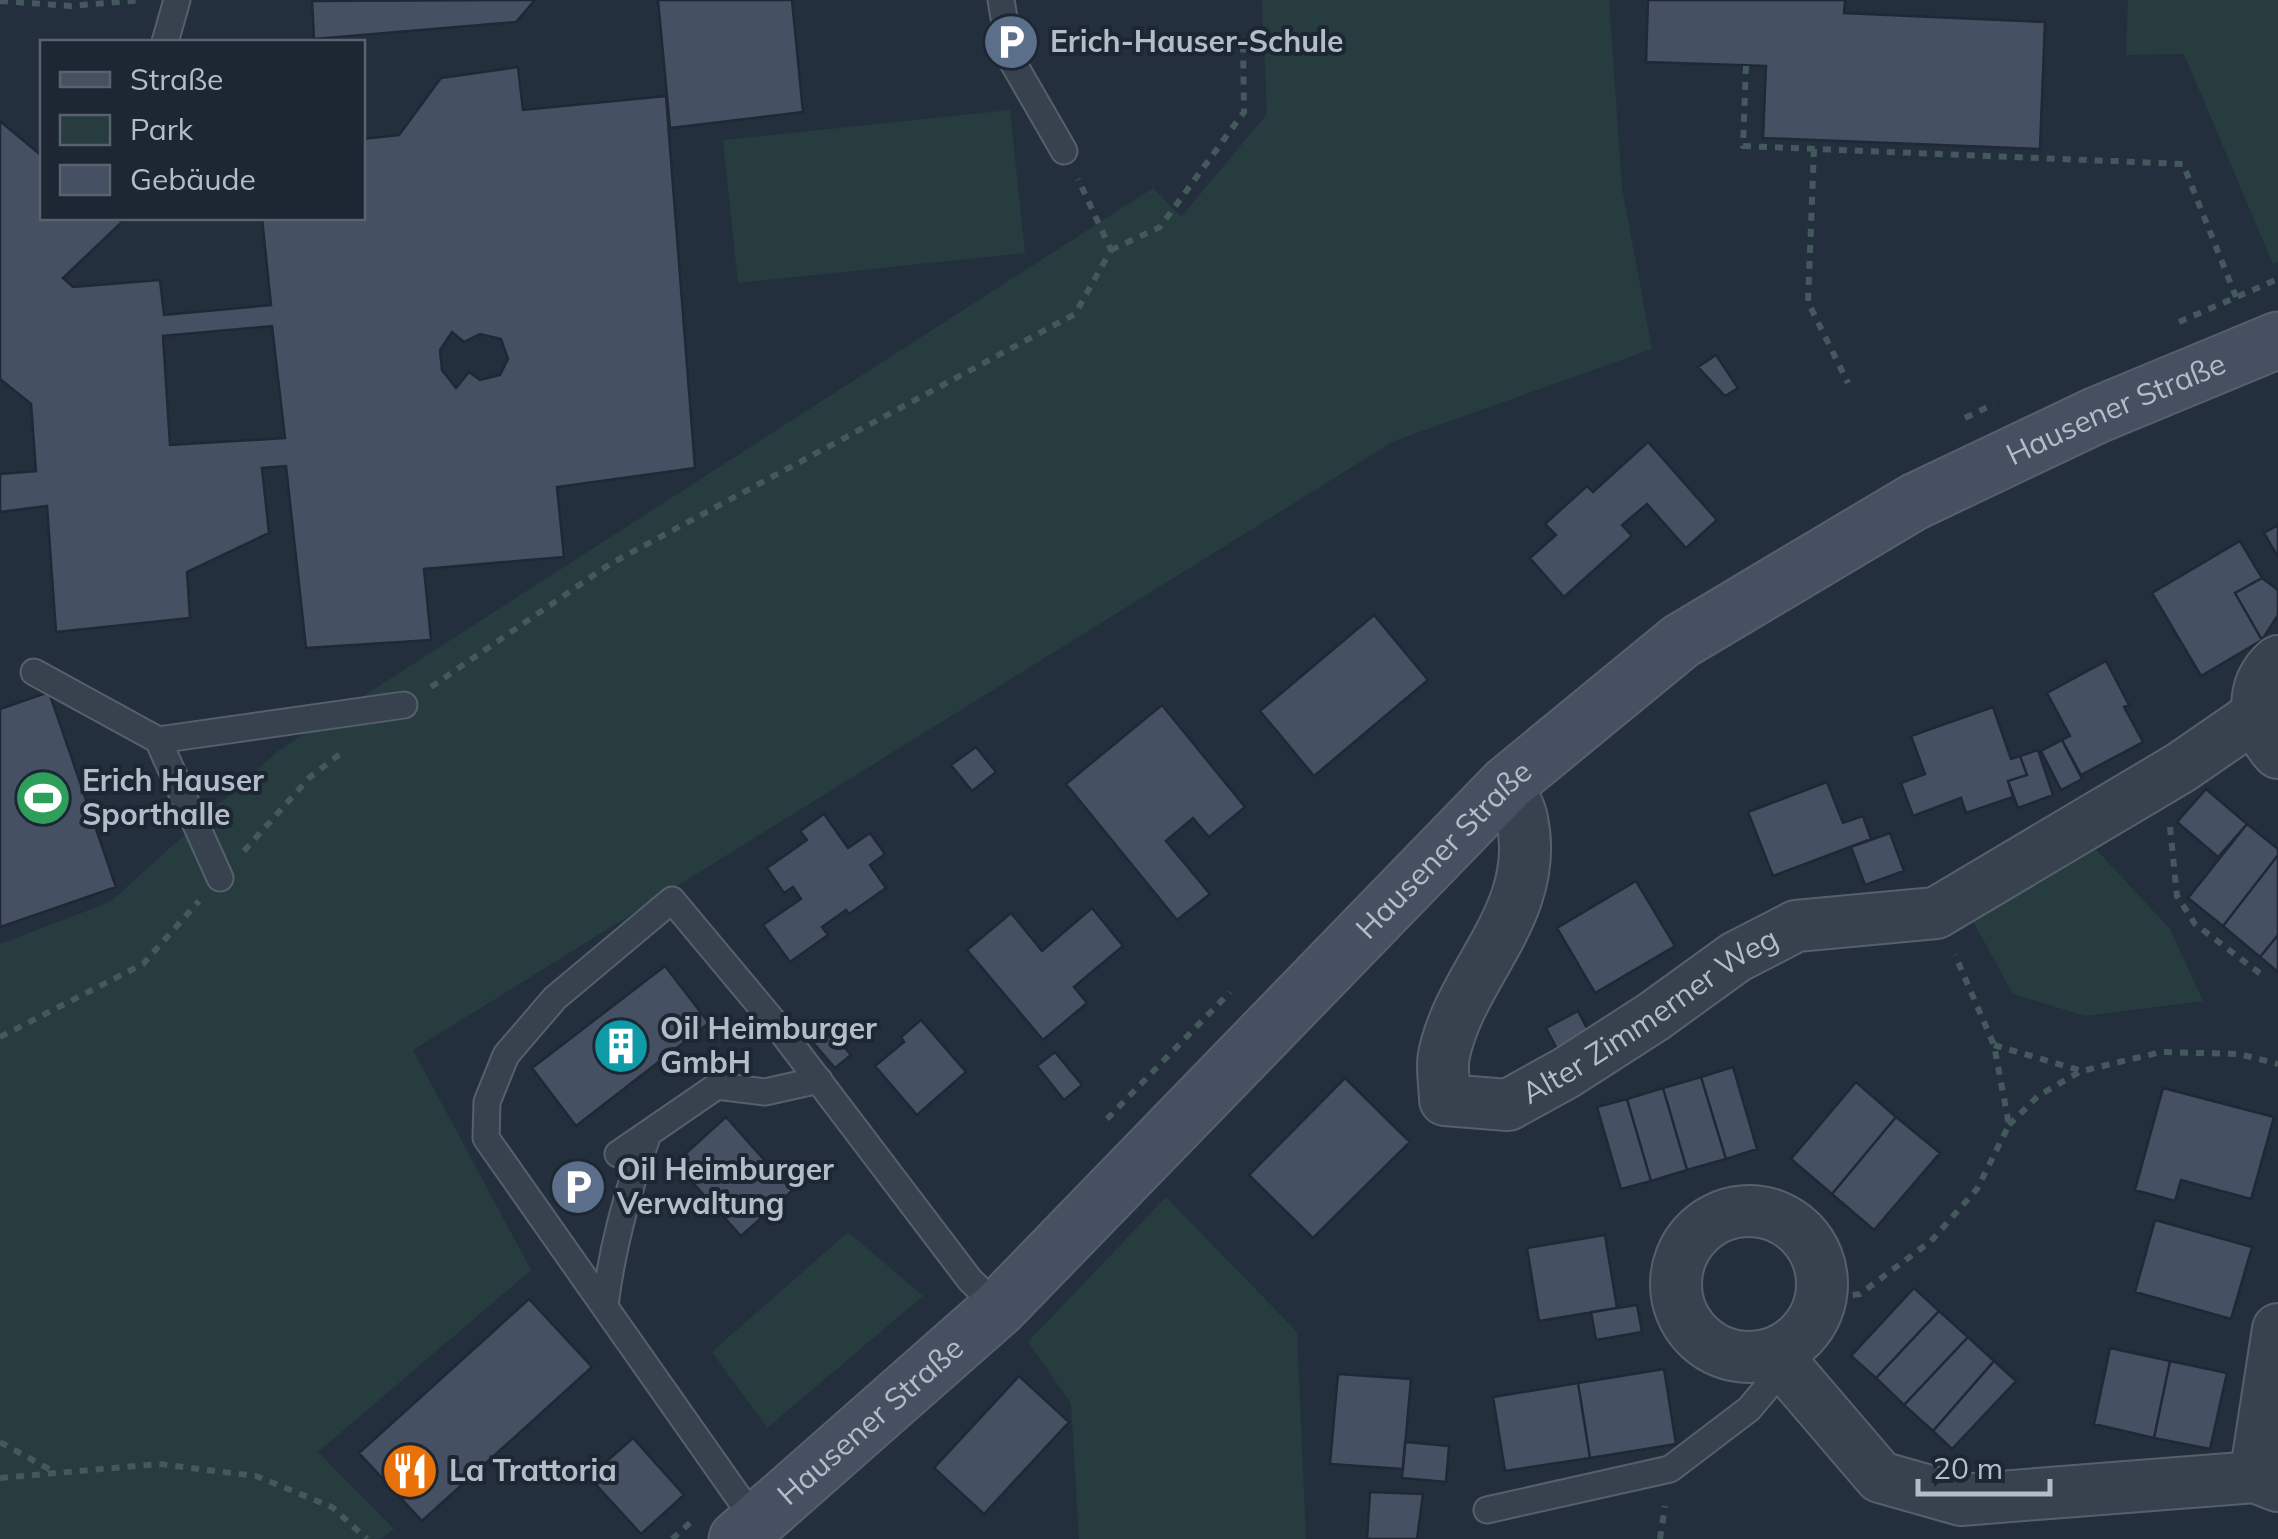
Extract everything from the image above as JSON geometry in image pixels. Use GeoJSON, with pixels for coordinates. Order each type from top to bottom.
{"type":"FeatureCollection","features":[{"type":"Feature","properties":{"kind":"main road","name":"Hausener Straße"},"geometry":{"type":"LineString","coordinates":[[747,1531],[999,1308],[1507,784],[1681,641],[1914,502],[2097,415],[2278,340]]}},
{"type":"Feature","properties":{"kind":"street"},"geometry":{"type":"LineString","coordinates":[[2267,734],[2262,680],[2278,661]]}},
{"type":"Feature","properties":{"kind":"street","name":"Alter Zimmerner Weg"},"geometry":{"type":"LineString","coordinates":[[1507,784],[1522,817],[1524,855],[1515,909],[1453,1025],[1443,1058],[1446,1100],[1508,1105],[1653,1017],[1736,957],[1796,926],[1936,912],[2168,776],[2267,734]]}},
{"type":"Feature","properties":{"kind":"street"},"geometry":{"type":"LineString","coordinates":[[1783,1358],[1806,1329],[1821,1299],[1822,1276],[1816,1255],[1804,1236],[1767,1213],[1744,1210],[1722,1215],[1703,1226],[1688,1242],[1678,1262],[1674,1286],[1680,1310],[1692,1332],[1710,1347],[1733,1356],[1783,1358],[1880,1476],[1961,1500],[2267,1481],[2278,1329]]}},
{"type":"Feature","properties":{"kind":"lane"},"geometry":{"type":"LineString","coordinates":[[166,40],[176,0]]}},
{"type":"Feature","properties":{"kind":"lane"},"geometry":{"type":"LineString","coordinates":[[1001,0],[1012,59],[1064,151]]}},
{"type":"Feature","properties":{"kind":"lane"},"geometry":{"type":"LineString","coordinates":[[34,672],[158,740],[404,705]]}},
{"type":"Feature","properties":{"kind":"lane"},"geometry":{"type":"LineString","coordinates":[[158,740],[220,878]]}},
{"type":"Feature","properties":{"kind":"lane"},"geometry":{"type":"LineString","coordinates":[[747,1531],[605,1306],[486,1138],[487,1102],[506,1055],[555,998],[672,900],[819,1080],[970,1280],[999,1308]]}},
{"type":"Feature","properties":{"kind":"lane"},"geometry":{"type":"LineString","coordinates":[[618,1154],[717,1086],[765,1092],[819,1080]]}},
{"type":"Feature","properties":{"kind":"lane"},"geometry":{"type":"LineString","coordinates":[[605,1306],[625,1199],[648,1134]]}},
{"type":"Feature","properties":{"kind":"lane"},"geometry":{"type":"LineString","coordinates":[[1487,1510],[1670,1469],[1749,1409],[1783,1358]]}},
{"type":"Feature","properties":{"kind":"path"},"geometry":{"type":"LineString","coordinates":[[0,1],[71,6],[142,0]]}},
{"type":"Feature","properties":{"kind":"path"},"geometry":{"type":"LineString","coordinates":[[0,1037],[144,964],[310,777],[404,705],[610,564],[1075,314],[1111,250],[1160,227],[1244,112],[1244,43]]}},
{"type":"Feature","properties":{"kind":"path"},"geometry":{"type":"LineString","coordinates":[[1746,66],[1743,146],[2183,164],[2236,298]]}},
{"type":"Feature","properties":{"kind":"path"},"geometry":{"type":"LineString","coordinates":[[1814,149],[1808,302],[1848,383]]}},
{"type":"Feature","properties":{"kind":"path"},"geometry":{"type":"LineString","coordinates":[[1064,151],[1111,250]]}},
{"type":"Feature","properties":{"kind":"path"},"geometry":{"type":"LineString","coordinates":[[2168,776],[2177,896],[2195,924],[2266,978]]}},
{"type":"Feature","properties":{"kind":"path"},"geometry":{"type":"LineString","coordinates":[[1936,912],[1994,1045],[2009,1125]]}},
{"type":"Feature","properties":{"kind":"path"},"geometry":{"type":"LineString","coordinates":[[1994,1045],[2082,1071]]}},
{"type":"Feature","properties":{"kind":"path"},"geometry":{"type":"LineString","coordinates":[[1821,1299],[1860,1294],[1931,1241],[1978,1189],[2009,1125],[2038,1096],[2082,1071],[2161,1052],[2239,1054],[2278,1064]]}},
{"type":"Feature","properties":{"kind":"path"},"geometry":{"type":"LineString","coordinates":[[0,1442],[58,1475]]}},
{"type":"Feature","properties":{"kind":"path"},"geometry":{"type":"LineString","coordinates":[[0,1478],[159,1464],[258,1476],[334,1508],[367,1539]]}},
{"type":"Feature","properties":{"kind":"green space"},"geometry":{"type":"Polygon","coordinates":[[[1262,0],[1609,0],[1622,188],[1652,349],[1394,441],[413,1050],[531,1270],[318,1452],[394,1529],[380,1539],[0,1539],[0,944],[110,902],[278,751],[1153,188],[1181,217],[1267,114],[1262,0]]]}},
{"type":"Feature","properties":{"kind":"green space"},"geometry":{"type":"Polygon","coordinates":[[[2128,0],[2278,0],[2278,262],[2273,264],[2184,54],[2126,55],[2128,0]]]}},
{"type":"Feature","properties":{"kind":"green space"},"geometry":{"type":"Polygon","coordinates":[[[1010,110],[1025,253],[738,283],[723,140],[1010,110]]]}},
{"type":"Feature","properties":{"kind":"green space"},"geometry":{"type":"Polygon","coordinates":[[[2078,830],[2170,929],[2203,1001],[2085,1016],[2013,994],[1970,916],[2078,830]]]}},
{"type":"Feature","properties":{"kind":"green space"},"geometry":{"type":"Polygon","coordinates":[[[1166,1197],[1297,1332],[1306,1539],[1079,1539],[1071,1403],[1028,1342],[1166,1197]]]}},
{"type":"Feature","properties":{"kind":"green space"},"geometry":{"type":"Polygon","coordinates":[[[848,1232],[923,1296],[767,1428],[712,1352],[848,1232]]]}},
{"type":"Feature","properties":{"kind":"building"},"geometry":{"type":"Polygon","coordinates":[[[535,0],[516,22],[314,39],[312,1],[535,0]]]}},
{"type":"Feature","properties":{"kind":"building"},"geometry":{"type":"Polygon","coordinates":[[[658,0],[792,0],[803,112],[670,128],[658,0]]]}},
{"type":"Feature","properties":{"kind":"building"},"geometry":{"type":"Polygon","coordinates":[[[1648,0],[1845,0],[1844,13],[2045,22],[2040,149],[1763,138],[1766,66],[1646,62],[1648,0]]]}},
{"type":"Feature","properties":{"kind":"building"},"geometry":{"type":"Polygon","coordinates":[[[518,67],[523,110],[666,96],[695,468],[557,487],[564,557],[424,569],[431,640],[306,648],[286,466],[262,468],[269,533],[187,572],[190,618],[56,632],[47,506],[0,512],[0,474],[36,471],[31,404],[0,379],[0,121],[40,154],[40,220],[122,222],[63,278],[73,287],[160,280],[164,315],[271,305],[262,220],[365,220],[365,139],[399,135],[441,78],[518,67]],[[272,326],[163,336],[170,445],[285,438],[272,326]],[[452,332],[440,350],[442,370],[456,388],[469,372],[480,380],[500,375],[508,359],[501,339],[480,334],[464,342],[452,332]]]}},
{"type":"Feature","properties":{"kind":"building"},"geometry":{"type":"Polygon","coordinates":[[[1716,355],[1738,388],[1725,396],[1698,367],[1716,355]]]}},
{"type":"Feature","properties":{"kind":"building"},"geometry":{"type":"Polygon","coordinates":[[[1648,442],[1717,520],[1686,548],[1647,504],[1622,525],[1632,536],[1564,597],[1530,558],[1556,535],[1545,524],[1587,486],[1593,492],[1648,442]]]}},
{"type":"Feature","properties":{"kind":"building"},"geometry":{"type":"Polygon","coordinates":[[[2278,525],[2278,557],[2264,533],[2278,525]]]}},
{"type":"Feature","properties":{"kind":"building"},"geometry":{"type":"Polygon","coordinates":[[[2240,541],[2262,578],[2235,593],[2262,640],[2201,676],[2152,593],[2240,541]]]}},
{"type":"Feature","properties":{"kind":"building"},"geometry":{"type":"Polygon","coordinates":[[[2262,578],[2278,590],[2278,615],[2262,640],[2235,593],[2262,578]]]}},
{"type":"Feature","properties":{"kind":"building"},"geometry":{"type":"Polygon","coordinates":[[[1374,615],[1428,680],[1314,776],[1260,711],[1374,615]]]}},
{"type":"Feature","properties":{"kind":"building"},"geometry":{"type":"Polygon","coordinates":[[[2106,661],[2143,742],[2081,775],[2062,740],[2070,736],[2047,693],[2106,661]]]}},
{"type":"Feature","properties":{"kind":"building","name":"Erich Hauser Sporthalle"},"geometry":{"type":"Polygon","coordinates":[[[49,692],[116,887],[0,927],[0,709],[49,692]]]}},
{"type":"Feature","properties":{"kind":"building"},"geometry":{"type":"Polygon","coordinates":[[[1162,705],[1245,807],[1209,837],[1193,818],[1166,841],[1210,894],[1177,920],[1066,784],[1162,705]]]}},
{"type":"Feature","properties":{"kind":"building"},"geometry":{"type":"Polygon","coordinates":[[[1993,707],[2011,759],[2020,756],[2027,775],[2008,781],[2013,797],[1966,813],[1961,798],[1913,816],[1901,783],[1925,774],[1911,736],[1993,707]]]}},
{"type":"Feature","properties":{"kind":"building"},"geometry":{"type":"Polygon","coordinates":[[[2062,740],[2082,779],[2061,790],[2041,751],[2062,740]]]}},
{"type":"Feature","properties":{"kind":"building"},"geometry":{"type":"Polygon","coordinates":[[[976,747],[996,772],[972,791],[951,765],[976,747]]]}},
{"type":"Feature","properties":{"kind":"building"},"geometry":{"type":"Polygon","coordinates":[[[2038,750],[2053,795],[2018,808],[2008,781],[2027,775],[2020,756],[2038,750]]]}},
{"type":"Feature","properties":{"kind":"building"},"geometry":{"type":"Polygon","coordinates":[[[1827,782],[1843,823],[1863,816],[1871,839],[1773,876],[1748,812],[1827,782]]]}},
{"type":"Feature","properties":{"kind":"building"},"geometry":{"type":"Polygon","coordinates":[[[2206,789],[2247,824],[2218,857],[2177,822],[2206,789]]]}},
{"type":"Feature","properties":{"kind":"building"},"geometry":{"type":"Polygon","coordinates":[[[824,814],[848,848],[870,833],[885,854],[870,865],[886,888],[822,927],[828,935],[790,962],[763,925],[801,899],[793,887],[784,893],[767,868],[807,840],[800,831],[824,814]]]}},
{"type":"Feature","properties":{"kind":"building"},"geometry":{"type":"Polygon","coordinates":[[[2247,824],[2278,849],[2278,855],[2223,926],[2188,898],[2247,824]]]}},
{"type":"Feature","properties":{"kind":"building"},"geometry":{"type":"Polygon","coordinates":[[[1890,833],[1904,871],[1865,885],[1851,847],[1890,833]]]}},
{"type":"Feature","properties":{"kind":"building"},"geometry":{"type":"Polygon","coordinates":[[[2278,855],[2278,935],[2260,957],[2223,926],[2278,855]]]}},
{"type":"Feature","properties":{"kind":"building"},"geometry":{"type":"Polygon","coordinates":[[[1636,881],[1675,946],[1595,993],[1557,928],[1636,881]]]}},
{"type":"Feature","properties":{"kind":"building"},"geometry":{"type":"Polygon","coordinates":[[[1092,908],[1123,946],[1074,987],[1087,1003],[1043,1040],[967,950],[1011,913],[1042,951],[1092,908]]]}},
{"type":"Feature","properties":{"kind":"building"},"geometry":{"type":"Polygon","coordinates":[[[2278,935],[2278,972],[2260,957],[2278,935]]]}},
{"type":"Feature","properties":{"kind":"building","name":"Oil Heimburger GmbH"},"geometry":{"type":"Polygon","coordinates":[[[665,966],[709,1023],[576,1126],[532,1068],[665,966]]]}},
{"type":"Feature","properties":{"kind":"building"},"geometry":{"type":"Polygon","coordinates":[[[1578,1011],[1589,1032],[1557,1049],[1546,1028],[1578,1011]]]}},
{"type":"Feature","properties":{"kind":"building"},"geometry":{"type":"Polygon","coordinates":[[[921,1020],[966,1072],[917,1115],[875,1066],[904,1042],[901,1037],[921,1020]]]}},
{"type":"Feature","properties":{"kind":"building"},"geometry":{"type":"Polygon","coordinates":[[[825,1025],[851,1055],[835,1068],[809,1038],[825,1025]]]}},
{"type":"Feature","properties":{"kind":"building"},"geometry":{"type":"Polygon","coordinates":[[[1055,1052],[1082,1085],[1064,1100],[1037,1066],[1055,1052]]]}},
{"type":"Feature","properties":{"kind":"building"},"geometry":{"type":"Polygon","coordinates":[[[1733,1067],[1757,1149],[1726,1159],[1701,1077],[1733,1067]]]}},
{"type":"Feature","properties":{"kind":"building"},"geometry":{"type":"Polygon","coordinates":[[[1701,1077],[1726,1159],[1687,1170],[1663,1088],[1701,1077]]]}},
{"type":"Feature","properties":{"kind":"building"},"geometry":{"type":"Polygon","coordinates":[[[1345,1078],[1410,1142],[1313,1238],[1249,1175],[1345,1078]]]}},
{"type":"Feature","properties":{"kind":"building"},"geometry":{"type":"Polygon","coordinates":[[[1856,1082],[1896,1117],[1832,1194],[1791,1159],[1856,1082]]]}},
{"type":"Feature","properties":{"kind":"building"},"geometry":{"type":"Polygon","coordinates":[[[1663,1088],[1687,1170],[1651,1181],[1627,1099],[1663,1088]]]}},
{"type":"Feature","properties":{"kind":"building"},"geometry":{"type":"Polygon","coordinates":[[[2163,1088],[2274,1117],[2251,1199],[2181,1180],[2175,1201],[2135,1190],[2163,1088]]]}},
{"type":"Feature","properties":{"kind":"building"},"geometry":{"type":"Polygon","coordinates":[[[1627,1099],[1651,1181],[1621,1189],[1597,1107],[1627,1099]]]}},
{"type":"Feature","properties":{"kind":"building"},"geometry":{"type":"Polygon","coordinates":[[[726,1117],[792,1191],[741,1236],[675,1163],[726,1117]]]}},
{"type":"Feature","properties":{"kind":"building"},"geometry":{"type":"Polygon","coordinates":[[[1896,1117],[1940,1153],[1874,1230],[1832,1194],[1896,1117]]]}},
{"type":"Feature","properties":{"kind":"building"},"geometry":{"type":"Polygon","coordinates":[[[2155,1220],[2252,1247],[2231,1319],[2135,1292],[2155,1220]]]}},
{"type":"Feature","properties":{"kind":"building"},"geometry":{"type":"Polygon","coordinates":[[[1605,1235],[1617,1308],[1539,1321],[1527,1248],[1605,1235]]]}},
{"type":"Feature","properties":{"kind":"building"},"geometry":{"type":"Polygon","coordinates":[[[1914,1288],[1939,1311],[1876,1378],[1851,1356],[1914,1288]]]}},
{"type":"Feature","properties":{"kind":"building"},"geometry":{"type":"Polygon","coordinates":[[[529,1299],[592,1367],[422,1521],[359,1453],[529,1299]]]}},
{"type":"Feature","properties":{"kind":"building"},"geometry":{"type":"Polygon","coordinates":[[[1637,1305],[1642,1332],[1596,1340],[1591,1312],[1637,1305]]]}},
{"type":"Feature","properties":{"kind":"building"},"geometry":{"type":"Polygon","coordinates":[[[1939,1311],[1968,1337],[1904,1405],[1876,1378],[1939,1311]]]}},
{"type":"Feature","properties":{"kind":"building"},"geometry":{"type":"Polygon","coordinates":[[[1968,1337],[1994,1361],[1933,1431],[1904,1405],[1968,1337]]]}},
{"type":"Feature","properties":{"kind":"building"},"geometry":{"type":"Polygon","coordinates":[[[2110,1348],[2170,1361],[2154,1438],[2094,1424],[2110,1348]]]}},
{"type":"Feature","properties":{"kind":"building"},"geometry":{"type":"Polygon","coordinates":[[[1994,1361],[2016,1381],[1952,1449],[1933,1431],[1994,1361]]]}},
{"type":"Feature","properties":{"kind":"building"},"geometry":{"type":"Polygon","coordinates":[[[2170,1361],[2227,1373],[2210,1449],[2154,1438],[2170,1361]]]}},
{"type":"Feature","properties":{"kind":"building"},"geometry":{"type":"Polygon","coordinates":[[[1664,1369],[1676,1444],[1590,1458],[1578,1383],[1664,1369]]]}},
{"type":"Feature","properties":{"kind":"building"},"geometry":{"type":"Polygon","coordinates":[[[1338,1374],[1411,1379],[1403,1469],[1330,1464],[1338,1374]]]}},
{"type":"Feature","properties":{"kind":"building"},"geometry":{"type":"Polygon","coordinates":[[[1019,1376],[1069,1422],[984,1514],[934,1468],[1019,1376]]]}},
{"type":"Feature","properties":{"kind":"building"},"geometry":{"type":"Polygon","coordinates":[[[1578,1383],[1590,1458],[1505,1471],[1493,1397],[1578,1383]]]}},
{"type":"Feature","properties":{"kind":"building"},"geometry":{"type":"Polygon","coordinates":[[[633,1438],[684,1495],[641,1534],[589,1477],[633,1438]]]}},
{"type":"Feature","properties":{"kind":"building"},"geometry":{"type":"Polygon","coordinates":[[[1405,1442],[1449,1446],[1446,1482],[1402,1478],[1405,1442]]]}},
{"type":"Feature","properties":{"kind":"building"},"geometry":{"type":"Polygon","coordinates":[[[1370,1492],[1423,1494],[1417,1539],[1367,1539],[1370,1492]]]}},
{"type":"Feature","properties":{"kind":"place","name":"Erich-Hauser-Schule"},"geometry":{"type":"Point","coordinates":[1011,42]}},
{"type":"Feature","properties":{"kind":"place","name":"Erich Hauser Sporthalle"},"geometry":{"type":"Point","coordinates":[43,798]}},
{"type":"Feature","properties":{"kind":"place","name":"Oil Heimburger GmbH"},"geometry":{"type":"Point","coordinates":[621,1046]}},
{"type":"Feature","properties":{"kind":"place","name":"Oil Heimburger Verwaltung"},"geometry":{"type":"Point","coordinates":[578,1187]}},
{"type":"Feature","properties":{"kind":"place","name":"La Trattoria"},"geometry":{"type":"Point","coordinates":[410,1471]}}]}
